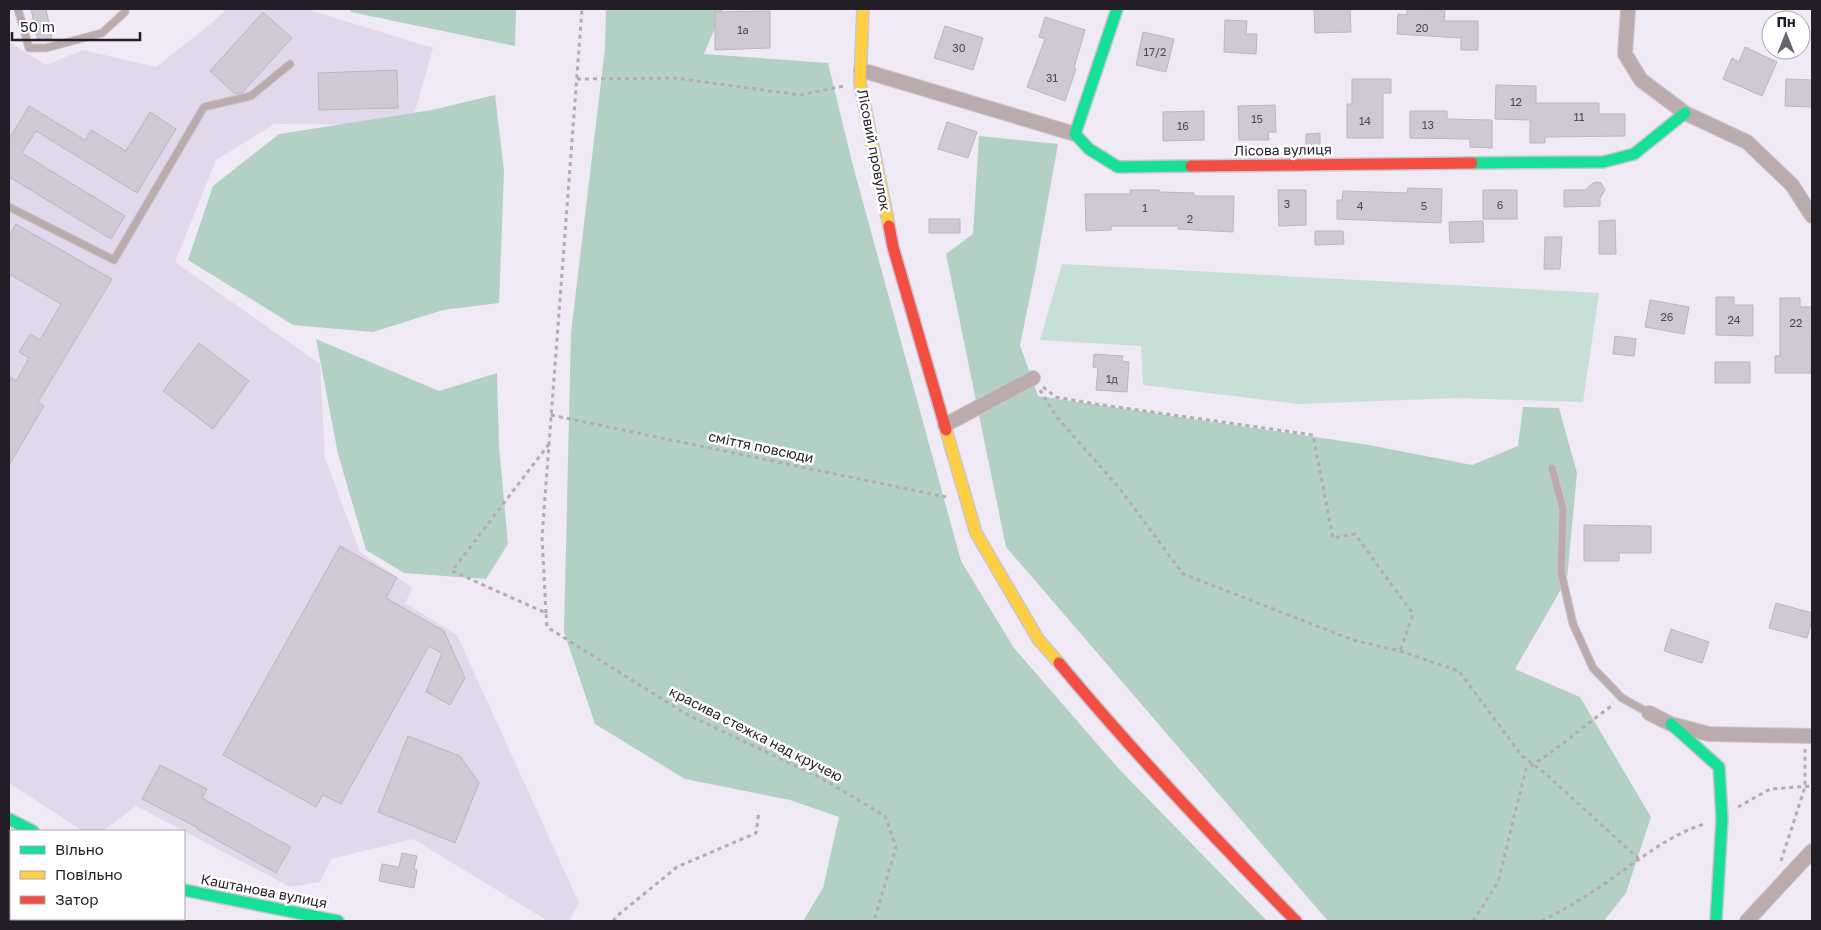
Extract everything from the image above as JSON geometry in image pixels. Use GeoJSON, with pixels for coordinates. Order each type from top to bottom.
{"type":"FeatureCollection","features":[{"type":"Feature","properties":{"kind":"street","name":"Лісовий провулок"},"geometry":{"type":"LineString","coordinates":[[863,9],[861,76],[893,247],[976,533],[1038,638],[1118,734],[1213,837],[1296,921]]}},
{"type":"Feature","properties":{"kind":"street"},"geometry":{"type":"LineString","coordinates":[[861,76],[1075,134],[1117,9]]}},
{"type":"Feature","properties":{"kind":"street"},"geometry":{"type":"LineString","coordinates":[[1628,9],[1625,54],[1641,80],[1685,113],[1747,142],[1792,185],[1812,216]]}},
{"type":"Feature","properties":{"kind":"street","name":"Лісова вулиця"},"geometry":{"type":"LineString","coordinates":[[1075,134],[1089,149],[1118,167],[1603,162],[1634,154],[1685,113]]}},
{"type":"Feature","properties":{"kind":"street"},"geometry":{"type":"LineString","coordinates":[[944,425],[1033,378]]}},
{"type":"Feature","properties":{"kind":"street"},"geometry":{"type":"LineString","coordinates":[[1649,713],[1671,724],[1709,734],[1808,736]]}},
{"type":"Feature","properties":{"kind":"street"},"geometry":{"type":"LineString","coordinates":[[1671,724],[1719,768],[1722,819],[1716,921]]}},
{"type":"Feature","properties":{"kind":"street"},"geometry":{"type":"LineString","coordinates":[[9,819],[31,830]]}},
{"type":"Feature","properties":{"kind":"street"},"geometry":{"type":"LineString","coordinates":[[1747,921],[1812,851]]}},
{"type":"Feature","properties":{"kind":"street","name":"Каштанова вулиця"},"geometry":{"type":"LineString","coordinates":[[185,890],[338,921]]}},
{"type":"Feature","properties":{"kind":"lane"},"geometry":{"type":"LineString","coordinates":[[18,9],[29,48],[46,48],[102,32],[125,12],[125,9]]}},
{"type":"Feature","properties":{"kind":"lane"},"geometry":{"type":"LineString","coordinates":[[9,207],[114,260],[204,107],[251,96],[290,64]]}},
{"type":"Feature","properties":{"kind":"lane"},"geometry":{"type":"LineString","coordinates":[[1552,468],[1563,509],[1561,572],[1573,624],[1594,668],[1622,698],[1649,713]]}},
{"type":"Feature","properties":{"kind":"path"},"geometry":{"type":"LineString","coordinates":[[549,444],[452,571],[546,613],[542,537],[582,9]]}},
{"type":"Feature","properties":{"kind":"path"},"geometry":{"type":"LineString","coordinates":[[577,79],[675,78],[800,95],[861,76]]}},
{"type":"Feature","properties":{"kind":"path"},"geometry":{"type":"LineString","coordinates":[[1033,378],[1056,397],[1313,434],[1333,538],[1355,534],[1413,614],[1400,651]]}},
{"type":"Feature","properties":{"kind":"path"},"geometry":{"type":"LineString","coordinates":[[1033,378],[1056,416],[1120,489],[1183,574],[1353,640],[1400,651],[1459,671],[1522,756],[1640,860]]}},
{"type":"Feature","properties":{"kind":"path","name":"сміття повсюди"},"geometry":{"type":"LineString","coordinates":[[551,415],[967,501]]}},
{"type":"Feature","properties":{"kind":"path","name":"красива стежка над кручею"},"geometry":{"type":"LineString","coordinates":[[546,613],[547,627],[686,714],[821,778],[885,816],[896,847],[874,921]]}},
{"type":"Feature","properties":{"kind":"path"},"geometry":{"type":"LineString","coordinates":[[1473,921],[1498,882],[1526,770],[1622,698]]}},
{"type":"Feature","properties":{"kind":"path"},"geometry":{"type":"LineString","coordinates":[[1778,865],[1783,857],[1805,786],[1808,736]]}},
{"type":"Feature","properties":{"kind":"path"},"geometry":{"type":"LineString","coordinates":[[1542,921],[1590,893],[1690,829],[1722,819],[1733,810],[1770,789],[1812,786]]}},
{"type":"Feature","properties":{"kind":"path"},"geometry":{"type":"LineString","coordinates":[[613,921],[677,867],[756,833],[759,811]]}},
{"type":"Feature","properties":{"kind":"shaded area"},"geometry":{"type":"Polygon","coordinates":[[[227,9],[306,9],[433,48],[411,125],[274,124],[216,160],[175,262],[320,364],[325,458],[360,552],[413,588],[405,603],[457,635],[579,903],[569,921],[548,921],[413,839],[331,859],[320,882],[290,887],[185,832],[185,830],[136,806],[104,830],[81,830],[9,783],[9,42],[46,65],[83,50],[156,67],[227,9]]]}},
{"type":"Feature","properties":{"kind":"green space"},"geometry":{"type":"Polygon","coordinates":[[[350,9],[516,9],[515,46],[351,12],[350,9]]]}},
{"type":"Feature","properties":{"kind":"green space"},"geometry":{"type":"Polygon","coordinates":[[[606,9],[723,9],[704,54],[828,63],[852,162],[961,561],[1014,648],[1118,768],[1267,921],[803,921],[823,888],[839,817],[790,800],[685,779],[595,724],[564,632],[571,333],[605,48],[606,9]]]}},
{"type":"Feature","properties":{"kind":"green space"},"geometry":{"type":"Polygon","coordinates":[[[495,95],[504,171],[499,303],[443,310],[373,332],[293,325],[188,260],[213,186],[279,134],[432,110],[495,95]]]}},
{"type":"Feature","properties":{"kind":"green space"},"geometry":{"type":"Polygon","coordinates":[[[979,136],[1058,144],[1020,345],[1038,396],[1369,445],[1472,465],[1518,446],[1523,407],[1559,408],[1577,473],[1567,579],[1515,669],[1580,697],[1651,817],[1626,893],[1604,921],[1328,921],[1006,547],[946,254],[973,234],[979,136]]]}},
{"type":"Feature","properties":{"kind":"green space"},"geometry":{"type":"Polygon","coordinates":[[[1062,264],[1599,293],[1583,402],[1457,398],[1298,404],[1143,385],[1141,346],[1040,340],[1062,264]]]}},
{"type":"Feature","properties":{"kind":"green space"},"geometry":{"type":"Polygon","coordinates":[[[316,339],[439,391],[497,373],[499,446],[508,544],[486,579],[404,573],[366,550],[338,454],[316,339]]]}},
{"type":"Feature","properties":{"kind":"building"},"geometry":{"type":"Polygon","coordinates":[[[31,9],[46,9],[52,38],[38,41],[31,9]]]}},
{"type":"Feature","properties":{"kind":"building"},"geometry":{"type":"Polygon","coordinates":[[[1314,9],[1350,9],[1351,32],[1315,33],[1314,9]]]}},
{"type":"Feature","properties":{"kind":"building"},"geometry":{"type":"Polygon","coordinates":[[[1407,9],[1445,10],[1444,21],[1478,21],[1478,50],[1461,50],[1461,38],[1397,34],[1398,14],[1407,15],[1407,9]]]}},
{"type":"Feature","properties":{"kind":"building"},"geometry":{"type":"Polygon","coordinates":[[[770,11],[770,48],[715,50],[715,12],[770,11]]]}},
{"type":"Feature","properties":{"kind":"building"},"geometry":{"type":"Polygon","coordinates":[[[263,12],[292,38],[242,93],[235,94],[210,71],[263,12]]]}},
{"type":"Feature","properties":{"kind":"building"},"geometry":{"type":"Polygon","coordinates":[[[1045,17],[1085,30],[1074,68],[1076,69],[1065,101],[1027,87],[1045,39],[1039,37],[1045,17]]]}},
{"type":"Feature","properties":{"kind":"building"},"geometry":{"type":"Polygon","coordinates":[[[1225,20],[1247,21],[1246,34],[1257,34],[1256,54],[1224,52],[1225,20]]]}},
{"type":"Feature","properties":{"kind":"building"},"geometry":{"type":"Polygon","coordinates":[[[945,26],[983,38],[973,70],[934,58],[945,26]]]}},
{"type":"Feature","properties":{"kind":"building"},"geometry":{"type":"Polygon","coordinates":[[[1143,32],[1174,39],[1166,72],[1136,65],[1143,32]]]}},
{"type":"Feature","properties":{"kind":"building"},"geometry":{"type":"Polygon","coordinates":[[[1745,47],[1761,54],[1761,60],[1777,62],[1762,96],[1723,79],[1732,58],[1739,62],[1745,47]]]}},
{"type":"Feature","properties":{"kind":"building"},"geometry":{"type":"Polygon","coordinates":[[[397,70],[398,108],[319,110],[318,73],[397,70]]]}},
{"type":"Feature","properties":{"kind":"building"},"geometry":{"type":"Polygon","coordinates":[[[1352,79],[1391,79],[1391,93],[1383,93],[1383,138],[1347,138],[1347,104],[1352,104],[1352,79]]]}},
{"type":"Feature","properties":{"kind":"building"},"geometry":{"type":"Polygon","coordinates":[[[1786,79],[1812,80],[1812,107],[1785,106],[1786,79]]]}},
{"type":"Feature","properties":{"kind":"building"},"geometry":{"type":"Polygon","coordinates":[[[1496,85],[1536,86],[1536,103],[1599,103],[1599,114],[1625,114],[1625,136],[1545,137],[1545,143],[1530,143],[1530,120],[1495,119],[1496,85]]]}},
{"type":"Feature","properties":{"kind":"building"},"geometry":{"type":"Polygon","coordinates":[[[1275,105],[1276,132],[1268,132],[1269,140],[1239,140],[1238,106],[1275,105]]]}},
{"type":"Feature","properties":{"kind":"building"},"geometry":{"type":"Polygon","coordinates":[[[29,106],[85,140],[91,130],[126,151],[150,112],[176,129],[137,193],[36,131],[22,153],[125,216],[111,239],[9,177],[9,139],[29,106]]]}},
{"type":"Feature","properties":{"kind":"building"},"geometry":{"type":"Polygon","coordinates":[[[1204,111],[1204,140],[1163,141],[1163,112],[1204,111]]]}},
{"type":"Feature","properties":{"kind":"building"},"geometry":{"type":"Polygon","coordinates":[[[1410,111],[1447,111],[1447,119],[1492,120],[1492,148],[1470,147],[1470,139],[1410,138],[1410,111]]]}},
{"type":"Feature","properties":{"kind":"building"},"geometry":{"type":"Polygon","coordinates":[[[947,122],[977,132],[968,158],[938,149],[947,122]]]}},
{"type":"Feature","properties":{"kind":"building"},"geometry":{"type":"Polygon","coordinates":[[[1320,133],[1320,150],[1306,150],[1306,134],[1320,133]]]}},
{"type":"Feature","properties":{"kind":"building"},"geometry":{"type":"Polygon","coordinates":[[[1597,182],[1601,183],[1605,190],[1600,198],[1600,206],[1564,207],[1564,190],[1585,190],[1597,182]]]}},
{"type":"Feature","properties":{"kind":"building"},"geometry":{"type":"Polygon","coordinates":[[[1408,188],[1442,189],[1441,223],[1337,219],[1337,200],[1342,200],[1343,191],[1407,193],[1408,188]]]}},
{"type":"Feature","properties":{"kind":"building"},"geometry":{"type":"Polygon","coordinates":[[[1130,190],[1194,193],[1194,196],[1234,196],[1233,232],[1178,229],[1178,226],[1111,226],[1111,230],[1086,231],[1085,194],[1130,194],[1130,190]]]}},
{"type":"Feature","properties":{"kind":"building"},"geometry":{"type":"Polygon","coordinates":[[[1278,190],[1306,190],[1306,225],[1279,226],[1278,190]]]}},
{"type":"Feature","properties":{"kind":"building"},"geometry":{"type":"Polygon","coordinates":[[[1483,190],[1517,190],[1517,219],[1483,219],[1483,190]]]}},
{"type":"Feature","properties":{"kind":"building"},"geometry":{"type":"Polygon","coordinates":[[[929,219],[960,219],[960,233],[929,233],[929,219]]]}},
{"type":"Feature","properties":{"kind":"building"},"geometry":{"type":"Polygon","coordinates":[[[1615,220],[1616,254],[1599,254],[1599,221],[1615,220]]]}},
{"type":"Feature","properties":{"kind":"building"},"geometry":{"type":"Polygon","coordinates":[[[1483,221],[1484,242],[1450,243],[1449,222],[1483,221]]]}},
{"type":"Feature","properties":{"kind":"building"},"geometry":{"type":"Polygon","coordinates":[[[16,224],[112,279],[38,402],[44,406],[9,465],[9,376],[16,381],[29,358],[19,352],[30,334],[40,340],[61,304],[9,274],[9,236],[16,224]]]}},
{"type":"Feature","properties":{"kind":"building"},"geometry":{"type":"Polygon","coordinates":[[[1315,231],[1343,231],[1344,244],[1315,245],[1315,231]]]}},
{"type":"Feature","properties":{"kind":"building"},"geometry":{"type":"Polygon","coordinates":[[[1545,237],[1562,237],[1560,269],[1544,269],[1545,237]]]}},
{"type":"Feature","properties":{"kind":"building"},"geometry":{"type":"Polygon","coordinates":[[[1716,297],[1734,297],[1734,305],[1753,305],[1753,336],[1716,335],[1716,297]]]}},
{"type":"Feature","properties":{"kind":"building"},"geometry":{"type":"Polygon","coordinates":[[[1780,298],[1800,298],[1800,307],[1812,307],[1811,373],[1775,373],[1775,356],[1780,356],[1780,298]]]}},
{"type":"Feature","properties":{"kind":"building"},"geometry":{"type":"Polygon","coordinates":[[[1650,300],[1689,307],[1684,334],[1645,327],[1650,300]]]}},
{"type":"Feature","properties":{"kind":"building"},"geometry":{"type":"Polygon","coordinates":[[[1615,336],[1636,339],[1634,356],[1613,354],[1615,336]]]}},
{"type":"Feature","properties":{"kind":"building"},"geometry":{"type":"Polygon","coordinates":[[[199,343],[249,381],[213,429],[163,391],[199,343]]]}},
{"type":"Feature","properties":{"kind":"building"},"geometry":{"type":"Polygon","coordinates":[[[1094,354],[1123,356],[1122,361],[1129,362],[1127,392],[1096,390],[1098,368],[1093,367],[1094,354]]]}},
{"type":"Feature","properties":{"kind":"building"},"geometry":{"type":"Polygon","coordinates":[[[1715,362],[1750,362],[1750,383],[1715,383],[1715,362]]]}},
{"type":"Feature","properties":{"kind":"building"},"geometry":{"type":"Polygon","coordinates":[[[1584,525],[1651,526],[1651,553],[1619,553],[1619,561],[1584,561],[1584,525]]]}},
{"type":"Feature","properties":{"kind":"building"},"geometry":{"type":"Polygon","coordinates":[[[340,546],[397,578],[386,598],[444,631],[465,678],[450,705],[426,692],[442,653],[429,646],[341,804],[323,795],[316,807],[223,755],[340,546]]]}},
{"type":"Feature","properties":{"kind":"building"},"geometry":{"type":"Polygon","coordinates":[[[1776,603],[1812,613],[1807,638],[1769,628],[1776,603]]]}},
{"type":"Feature","properties":{"kind":"building"},"geometry":{"type":"Polygon","coordinates":[[[1671,629],[1709,642],[1702,663],[1664,651],[1671,629]]]}},
{"type":"Feature","properties":{"kind":"building"},"geometry":{"type":"Polygon","coordinates":[[[408,736],[460,756],[479,783],[455,843],[378,812],[408,736]]]}},
{"type":"Feature","properties":{"kind":"building"},"geometry":{"type":"Polygon","coordinates":[[[160,765],[207,789],[202,798],[291,847],[276,873],[198,828],[142,799],[160,765]]]}},
{"type":"Feature","properties":{"kind":"building"},"geometry":{"type":"Polygon","coordinates":[[[402,853],[417,856],[414,869],[417,870],[414,888],[379,881],[382,864],[399,867],[402,853]]]}},
{"type":"Feature","properties":{"kind":"traffic: fast"},"geometry":{"type":"LineString","coordinates":[[1117,9],[1075,134],[1089,149],[1118,167],[1191,166]]}},
{"type":"Feature","properties":{"kind":"traffic: fast"},"geometry":{"type":"LineString","coordinates":[[1472,163],[1603,162],[1634,154],[1685,113]]}},
{"type":"Feature","properties":{"kind":"traffic: fast"},"geometry":{"type":"LineString","coordinates":[[1671,724],[1719,767],[1722,819],[1716,921]]}},
{"type":"Feature","properties":{"kind":"traffic: fast"},"geometry":{"type":"LineString","coordinates":[[9,819],[31,830]]}},
{"type":"Feature","properties":{"kind":"traffic: fast"},"geometry":{"type":"LineString","coordinates":[[185,890],[338,921]]}},
{"type":"Feature","properties":{"kind":"traffic: slow"},"geometry":{"type":"LineString","coordinates":[[863,9],[860,83],[889,226]]}},
{"type":"Feature","properties":{"kind":"traffic: slow"},"geometry":{"type":"LineString","coordinates":[[946,430],[976,533],[1038,639],[1059,663]]}},
{"type":"Feature","properties":{"kind":"traffic: jam"},"geometry":{"type":"LineString","coordinates":[[1191,166],[1472,163]]}},
{"type":"Feature","properties":{"kind":"traffic: jam"},"geometry":{"type":"LineString","coordinates":[[889,226],[893,247],[946,430]]}},
{"type":"Feature","properties":{"kind":"traffic: jam"},"geometry":{"type":"LineString","coordinates":[[1059,663],[1175,795],[1296,921]]}}]}
